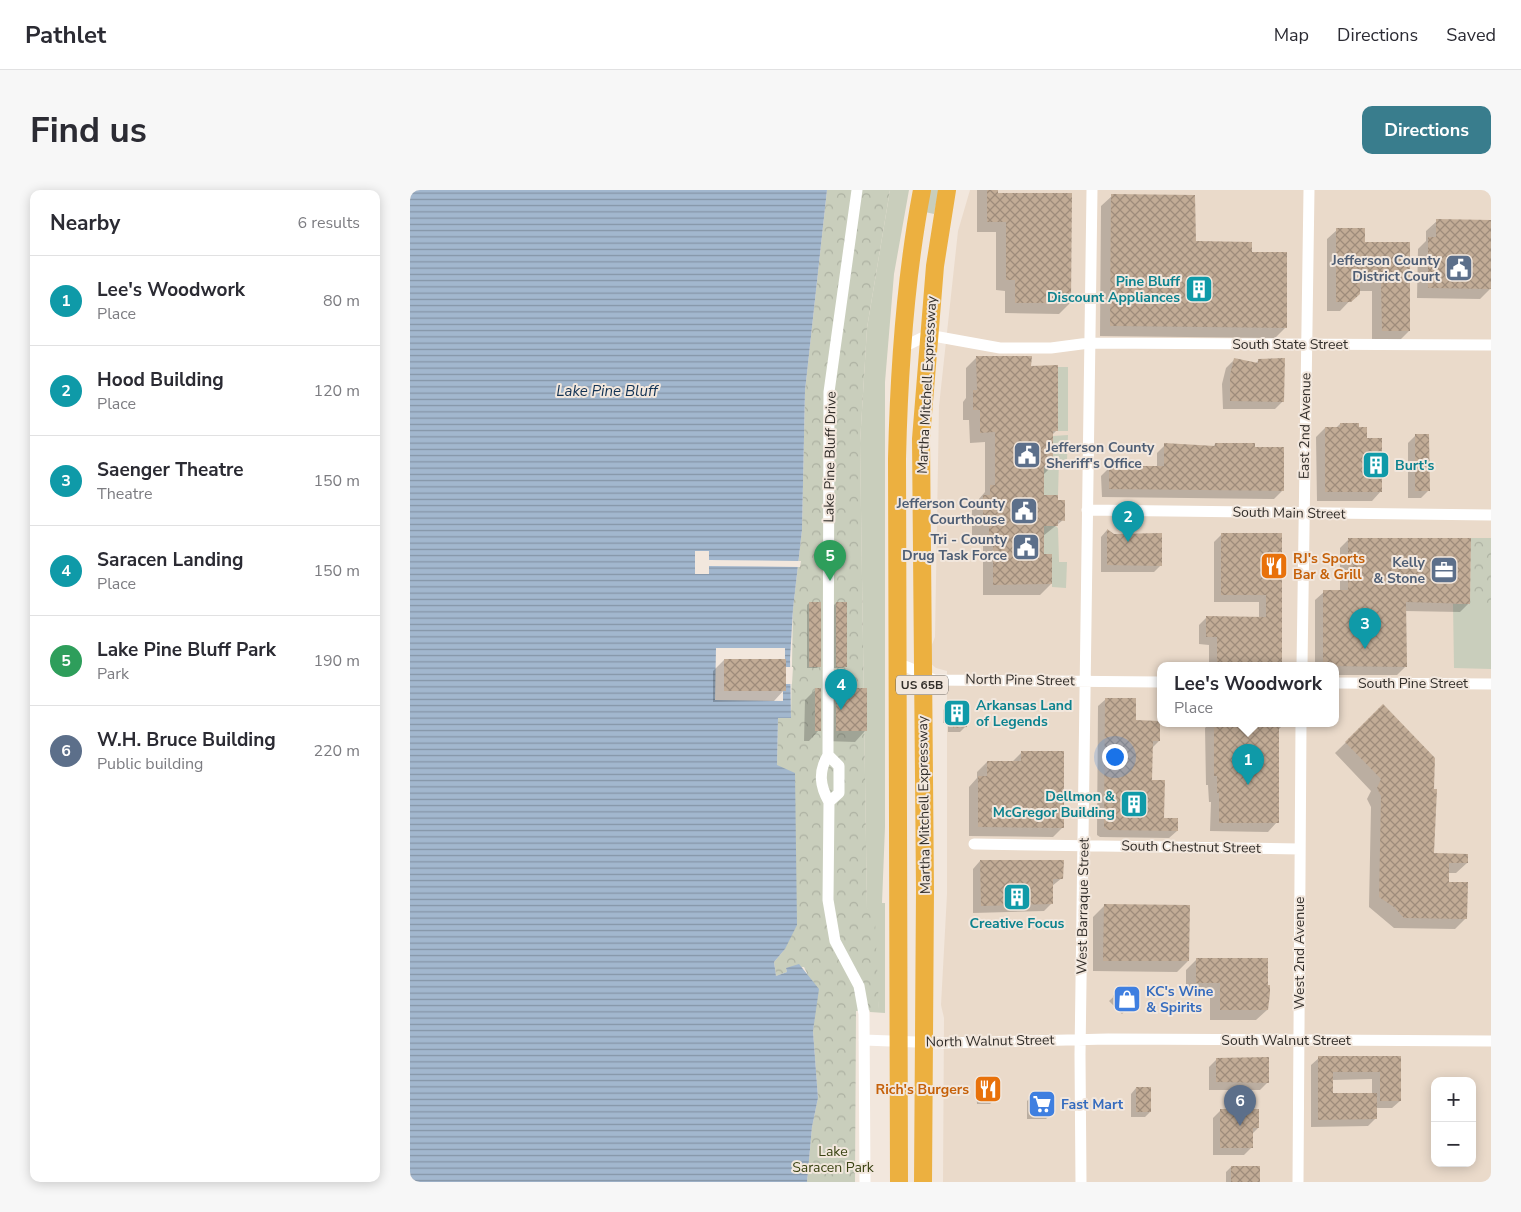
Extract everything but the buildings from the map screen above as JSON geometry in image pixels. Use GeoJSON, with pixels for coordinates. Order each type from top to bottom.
{"type":"FeatureCollection","features":[{"type":"Feature","properties":{"kind":"highway","name":"Martha Mitchell Expressway"},"geometry":{"type":"LineString","coordinates":[[899,1182],[897,459],[901,348],[909,274],[922,190]]}},
{"type":"Feature","properties":{"kind":"highway","name":"Martha Mitchell Expressway"},"geometry":{"type":"LineString","coordinates":[[923,1182],[925,890],[921,439],[935,266],[947,190]]}},
{"type":"Feature","properties":{"kind":"street","name":"Lake Pine Bluff Drive"},"geometry":{"type":"LineString","coordinates":[[857,190],[829,392],[828,755],[821,767],[822,789],[829,802],[828,900],[834,941],[859,986],[864,1014],[865,1182]]}},
{"type":"Feature","properties":{"kind":"street","name":"West Barraque Street"},"geometry":{"type":"LineString","coordinates":[[1081,1182],[1081,1040],[1092,190]]}},
{"type":"Feature","properties":{"kind":"street","name":"East 2nd Avenue"},"geometry":{"type":"LineString","coordinates":[[1304,513],[1309,190]]}},
{"type":"Feature","properties":{"kind":"street"},"geometry":{"type":"LineString","coordinates":[[901,348],[928,335]]}},
{"type":"Feature","properties":{"kind":"street","name":"South State Street"},"geometry":{"type":"LineString","coordinates":[[928,335],[1000,348],[1051,348],[1089,343],[1491,345]]}},
{"type":"Feature","properties":{"kind":"street","name":"South Main Street"},"geometry":{"type":"LineString","coordinates":[[1088,510],[1491,515]]}},
{"type":"Feature","properties":{"kind":"street"},"geometry":{"type":"LineString","coordinates":[[1302,662],[1304,513]]}},
{"type":"Feature","properties":{"kind":"street","name":"North Pine Street"},"geometry":{"type":"LineString","coordinates":[[897,664],[912,667],[922,675],[934,680],[1086,681]]}},
{"type":"Feature","properties":{"kind":"street"},"geometry":{"type":"LineString","coordinates":[[1086,681],[1157,682]]}},
{"type":"Feature","properties":{"kind":"street","name":"South Pine Street"},"geometry":{"type":"LineString","coordinates":[[1339,683],[1491,684]]}},
{"type":"Feature","properties":{"kind":"street","name":"West 2nd Avenue"},"geometry":{"type":"LineString","coordinates":[[1298,1182],[1300,727]]}},
{"type":"Feature","properties":{"kind":"street","name":"Lake Pine Bluff Drive"},"geometry":{"type":"LineString","coordinates":[[828,755],[839,766],[838,793],[829,802]]}},
{"type":"Feature","properties":{"kind":"street","name":"South Chestnut Street"},"geometry":{"type":"LineString","coordinates":[[974,844],[1299,849]]}},
{"type":"Feature","properties":{"kind":"street","name":"North Walnut Street"},"geometry":{"type":"LineString","coordinates":[[864,1040],[942,1043],[1081,1040]]}},
{"type":"Feature","properties":{"kind":"street","name":"South Walnut Street"},"geometry":{"type":"LineString","coordinates":[[1081,1040],[1491,1041]]}},
{"type":"Feature","properties":{"kind":"shaded area"},"geometry":{"type":"Polygon","coordinates":[[[970,190],[1491,190],[1491,1182],[943,1182],[944,1018],[941,1005],[947,894],[947,671],[936,668],[930,663],[931,647],[935,637],[939,406],[958,231],[970,190]]]}},
{"type":"Feature","properties":{"kind":"green space","name":"Lake Saracen Park"},"geometry":{"type":"Polygon","coordinates":[[[827,190],[890,190],[867,328],[860,443],[867,908],[875,920],[879,1009],[856,1011],[855,1182],[807,1182],[812,1127],[818,1098],[813,1031],[815,1012],[804,967],[786,968],[787,972],[776,976],[774,962],[785,949],[777,765],[778,717],[791,718],[793,609],[802,530],[805,391],[827,190]]]}},
{"type":"Feature","properties":{"kind":"green space"},"geometry":{"type":"Polygon","coordinates":[[[890,190],[909,190],[894,274],[885,382],[885,827],[882,903],[885,903],[885,1013],[870,1012],[869,1009],[879,1009],[867,908],[860,443],[867,328],[890,190]]]}},
{"type":"Feature","properties":{"kind":"green space"},"geometry":{"type":"Polygon","coordinates":[[[928,190],[939,190],[934,214],[925,212],[928,190]]]}},
{"type":"Feature","properties":{"kind":"green space"},"geometry":{"type":"Polygon","coordinates":[[[1058,367],[1068,367],[1068,431],[1058,431],[1058,367]]]}},
{"type":"Feature","properties":{"kind":"green space"},"geometry":{"type":"Polygon","coordinates":[[[1068,435],[1067,461],[1059,460],[1058,495],[1044,495],[1044,466],[1053,466],[1053,436],[1068,435]]]}},
{"type":"Feature","properties":{"kind":"green space"},"geometry":{"type":"Polygon","coordinates":[[[1044,526],[1056,526],[1058,528],[1059,562],[1067,562],[1066,588],[1052,587],[1052,554],[1044,554],[1044,526]]]}},
{"type":"Feature","properties":{"kind":"green space"},"geometry":{"type":"Polygon","coordinates":[[[1471,538],[1491,538],[1491,604],[1470,604],[1471,538]]]}},
{"type":"Feature","properties":{"kind":"green space"},"geometry":{"type":"Polygon","coordinates":[[[1453,604],[1491,604],[1491,669],[1454,668],[1453,604]]]}},
{"type":"Feature","properties":{"kind":"water","name":"Lake Pine Bluff"},"geometry":{"type":"Polygon","coordinates":[[[410,190],[827,190],[805,391],[802,530],[793,609],[790,659],[791,718],[778,718],[777,765],[795,773],[797,925],[785,949],[774,962],[776,976],[787,972],[786,968],[799,964],[819,989],[813,1031],[818,1098],[812,1127],[807,1182],[410,1182],[410,190]]]}},
{"type":"Feature","properties":{"kind":"pier"},"geometry":{"type":"Polygon","coordinates":[[[695,551],[709,551],[709,560],[801,561],[800,567],[709,566],[709,574],[695,574],[695,551]]]}},
{"type":"Feature","properties":{"kind":"pier"},"geometry":{"type":"Polygon","coordinates":[[[716,648],[785,648],[785,667],[793,667],[792,684],[783,684],[783,701],[715,700],[716,648]]]}},
{"type":"Feature","properties":{"kind":"place","name":"Jefferson County District Court"},"geometry":{"type":"Point","coordinates":[1459,268]}},
{"type":"Feature","properties":{"kind":"place","name":"Pine Bluff Discount Appliances"},"geometry":{"type":"Point","coordinates":[1199,289]}},
{"type":"Feature","properties":{"kind":"place","name":"Jefferson County Sheriff's Office"},"geometry":{"type":"Point","coordinates":[1027,455]}},
{"type":"Feature","properties":{"kind":"place","name":"Burt's"},"geometry":{"type":"Point","coordinates":[1376,465]}},
{"type":"Feature","properties":{"kind":"place","name":"Jefferson County Courthouse"},"geometry":{"type":"Point","coordinates":[1024,511]}},
{"type":"Feature","properties":{"kind":"place","name":"Hood Building"},"geometry":{"type":"Point","coordinates":[1128,542]}},
{"type":"Feature","properties":{"kind":"place","name":"Tri - County Drug Task Force"},"geometry":{"type":"Point","coordinates":[1026,547]}},
{"type":"Feature","properties":{"kind":"place","name":"RJ's Sports Bar & Grill"},"geometry":{"type":"Point","coordinates":[1274,566]}},
{"type":"Feature","properties":{"kind":"place","name":"Kelly & Stone"},"geometry":{"type":"Point","coordinates":[1444,570]}},
{"type":"Feature","properties":{"kind":"place","name":"Lake Pine Bluff Park"},"geometry":{"type":"Point","coordinates":[830,581]}},
{"type":"Feature","properties":{"kind":"place","name":"Saenger Theatre"},"geometry":{"type":"Point","coordinates":[1365,649]}},
{"type":"Feature","properties":{"kind":"place","name":"Saracen Landing"},"geometry":{"type":"Point","coordinates":[841,710]}},
{"type":"Feature","properties":{"kind":"place","name":"Arkansas Land of Legends"},"geometry":{"type":"Point","coordinates":[957,713]}},
{"type":"Feature","properties":{"kind":"place","name":"Lee's Woodwork"},"geometry":{"type":"Point","coordinates":[1248,785]}},
{"type":"Feature","properties":{"kind":"place","name":"Dellmon & McGregor Building"},"geometry":{"type":"Point","coordinates":[1134,804]}},
{"type":"Feature","properties":{"kind":"place","name":"Creative Focus"},"geometry":{"type":"Point","coordinates":[1017,897]}},
{"type":"Feature","properties":{"kind":"place","name":"KC's Wine & Spirits"},"geometry":{"type":"Point","coordinates":[1127,999]}},
{"type":"Feature","properties":{"kind":"place","name":"Rich's Burgers"},"geometry":{"type":"Point","coordinates":[988,1089]}},
{"type":"Feature","properties":{"kind":"place","name":"Fast Mart"},"geometry":{"type":"Point","coordinates":[1042,1104]}},
{"type":"Feature","properties":{"kind":"place","name":"W.H. Bruce Building"},"geometry":{"type":"Point","coordinates":[1240,1126]}}]}
